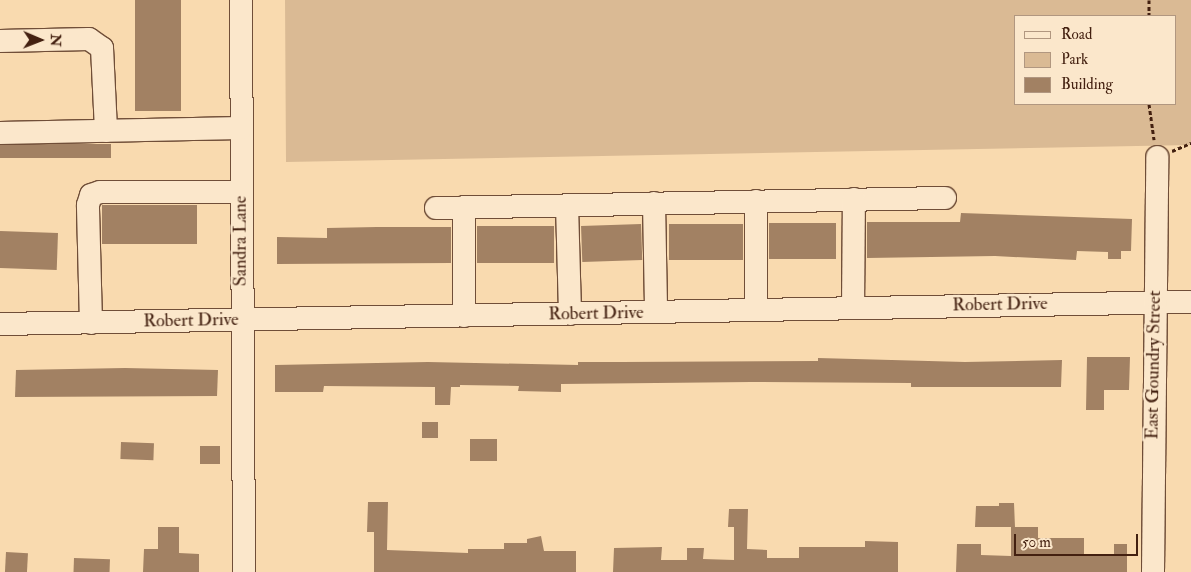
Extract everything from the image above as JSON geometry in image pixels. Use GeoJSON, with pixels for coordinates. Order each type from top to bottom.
{"type":"FeatureCollection","features":[{"type":"Feature","properties":{"kind":"street","name":"Sandra Lane"},"geometry":{"type":"LineString","coordinates":[[241,0],[241,321],[244,572]]}},
{"type":"Feature","properties":{"kind":"street"},"geometry":{"type":"LineString","coordinates":[[0,41],[89,39],[102,48],[106,131]]}},
{"type":"Feature","properties":{"kind":"street"},"geometry":{"type":"LineString","coordinates":[[0,133],[241,128]]}},
{"type":"Feature","properties":{"kind":"street","name":"East Goundry Street"},"geometry":{"type":"LineString","coordinates":[[1153,572],[1157,157]]}},
{"type":"Feature","properties":{"kind":"street"},"geometry":{"type":"LineString","coordinates":[[91,323],[88,204],[91,195],[100,192],[241,192]]}},
{"type":"Feature","properties":{"kind":"street"},"geometry":{"type":"LineString","coordinates":[[436,208],[945,198]]}},
{"type":"Feature","properties":{"kind":"street"},"geometry":{"type":"LineString","coordinates":[[853,308],[854,199]]}},
{"type":"Feature","properties":{"kind":"street"},"geometry":{"type":"LineString","coordinates":[[756,201],[756,310]]}},
{"type":"Feature","properties":{"kind":"street"},"geometry":{"type":"LineString","coordinates":[[654,203],[656,312]]}},
{"type":"Feature","properties":{"kind":"street"},"geometry":{"type":"LineString","coordinates":[[567,205],[570,314]]}},
{"type":"Feature","properties":{"kind":"street"},"geometry":{"type":"LineString","coordinates":[[464,207],[464,316]]}},
{"type":"Feature","properties":{"kind":"street","name":"Robert Drive"},"geometry":{"type":"LineString","coordinates":[[0,324],[1191,302]]}},
{"type":"Feature","properties":{"kind":"path"},"geometry":{"type":"LineString","coordinates":[[1149,0],[1149,15]]}},
{"type":"Feature","properties":{"kind":"path"},"geometry":{"type":"LineString","coordinates":[[1149,105],[1157,157]]}},
{"type":"Feature","properties":{"kind":"green space"},"geometry":{"type":"Polygon","coordinates":[[[285,0],[1191,0],[1191,145],[286,162],[285,0]]]}},
{"type":"Feature","properties":{"kind":"building"},"geometry":{"type":"Polygon","coordinates":[[[135,0],[181,0],[181,111],[135,111],[135,0]]]}},
{"type":"Feature","properties":{"kind":"building"},"geometry":{"type":"Polygon","coordinates":[[[0,144],[111,144],[111,158],[0,158],[0,144]]]}},
{"type":"Feature","properties":{"kind":"building"},"geometry":{"type":"Polygon","coordinates":[[[102,205],[197,205],[197,244],[102,244],[102,205]]]}},
{"type":"Feature","properties":{"kind":"building"},"geometry":{"type":"Polygon","coordinates":[[[961,213],[1132,219],[1131,251],[1121,251],[1121,259],[1108,259],[1108,252],[1077,251],[1076,260],[995,256],[867,258],[867,222],[960,222],[961,213]]]}},
{"type":"Feature","properties":{"kind":"building"},"geometry":{"type":"Polygon","coordinates":[[[769,223],[836,223],[836,259],[769,259],[769,223]]]}},
{"type":"Feature","properties":{"kind":"building"},"geometry":{"type":"Polygon","coordinates":[[[641,224],[642,260],[582,262],[581,226],[641,224]]]}},
{"type":"Feature","properties":{"kind":"building"},"geometry":{"type":"Polygon","coordinates":[[[669,224],[743,224],[743,260],[669,260],[669,224]]]}},
{"type":"Feature","properties":{"kind":"building"},"geometry":{"type":"Polygon","coordinates":[[[477,226],[554,226],[554,263],[477,263],[477,226]]]}},
{"type":"Feature","properties":{"kind":"building"},"geometry":{"type":"Polygon","coordinates":[[[451,227],[451,263],[277,264],[277,237],[327,238],[327,228],[451,227]]]}},
{"type":"Feature","properties":{"kind":"building"},"geometry":{"type":"Polygon","coordinates":[[[0,231],[58,233],[57,270],[0,268],[0,231]]]}},
{"type":"Feature","properties":{"kind":"building"},"geometry":{"type":"Polygon","coordinates":[[[1087,357],[1130,357],[1129,390],[1104,390],[1104,410],[1086,410],[1087,357]]]}},
{"type":"Feature","properties":{"kind":"building"},"geometry":{"type":"Polygon","coordinates":[[[818,358],[965,362],[1062,360],[1061,387],[911,387],[911,383],[751,382],[561,384],[561,392],[518,391],[519,386],[460,385],[460,387],[451,387],[450,405],[435,405],[435,387],[324,386],[323,392],[275,392],[275,365],[428,362],[578,365],[578,362],[818,361],[818,358]]]}},
{"type":"Feature","properties":{"kind":"building"},"geometry":{"type":"Polygon","coordinates":[[[125,368],[218,370],[217,396],[15,397],[16,370],[125,368]]]}},
{"type":"Feature","properties":{"kind":"building"},"geometry":{"type":"Polygon","coordinates":[[[422,422],[438,422],[438,438],[422,438],[422,422]]]}},
{"type":"Feature","properties":{"kind":"building"},"geometry":{"type":"Polygon","coordinates":[[[470,439],[497,439],[497,461],[470,461],[470,439]]]}},
{"type":"Feature","properties":{"kind":"building"},"geometry":{"type":"Polygon","coordinates":[[[121,442],[154,443],[153,460],[120,459],[121,442]]]}},
{"type":"Feature","properties":{"kind":"building"},"geometry":{"type":"Polygon","coordinates":[[[200,446],[220,446],[220,464],[200,464],[200,446]]]}},
{"type":"Feature","properties":{"kind":"building"},"geometry":{"type":"Polygon","coordinates":[[[368,502],[388,502],[387,550],[468,553],[468,549],[504,549],[504,543],[527,543],[527,539],[541,536],[544,551],[576,551],[576,572],[374,572],[374,532],[367,532],[368,502]]]}},
{"type":"Feature","properties":{"kind":"building"},"geometry":{"type":"Polygon","coordinates":[[[999,503],[1014,503],[1015,527],[1038,527],[1038,538],[1084,538],[1084,554],[1114,555],[1114,544],[1127,544],[1127,572],[956,572],[957,544],[981,544],[981,555],[1011,556],[1011,527],[975,527],[976,506],[999,506],[999,503]]]}},
{"type":"Feature","properties":{"kind":"building"},"geometry":{"type":"Polygon","coordinates":[[[729,509],[748,509],[747,549],[767,550],[767,558],[799,558],[799,547],[865,547],[865,541],[898,542],[898,572],[613,572],[614,548],[662,547],[661,560],[687,560],[687,548],[704,548],[703,559],[734,560],[734,527],[728,527],[729,509]]]}},
{"type":"Feature","properties":{"kind":"building"},"geometry":{"type":"Polygon","coordinates":[[[158,527],[179,527],[179,553],[199,554],[199,572],[143,572],[144,549],[158,549],[158,527]]]}},
{"type":"Feature","properties":{"kind":"building"},"geometry":{"type":"Polygon","coordinates":[[[6,552],[28,553],[27,572],[5,572],[6,552]]]}},
{"type":"Feature","properties":{"kind":"building"},"geometry":{"type":"Polygon","coordinates":[[[74,558],[110,559],[110,572],[74,572],[74,558]]]}}]}
